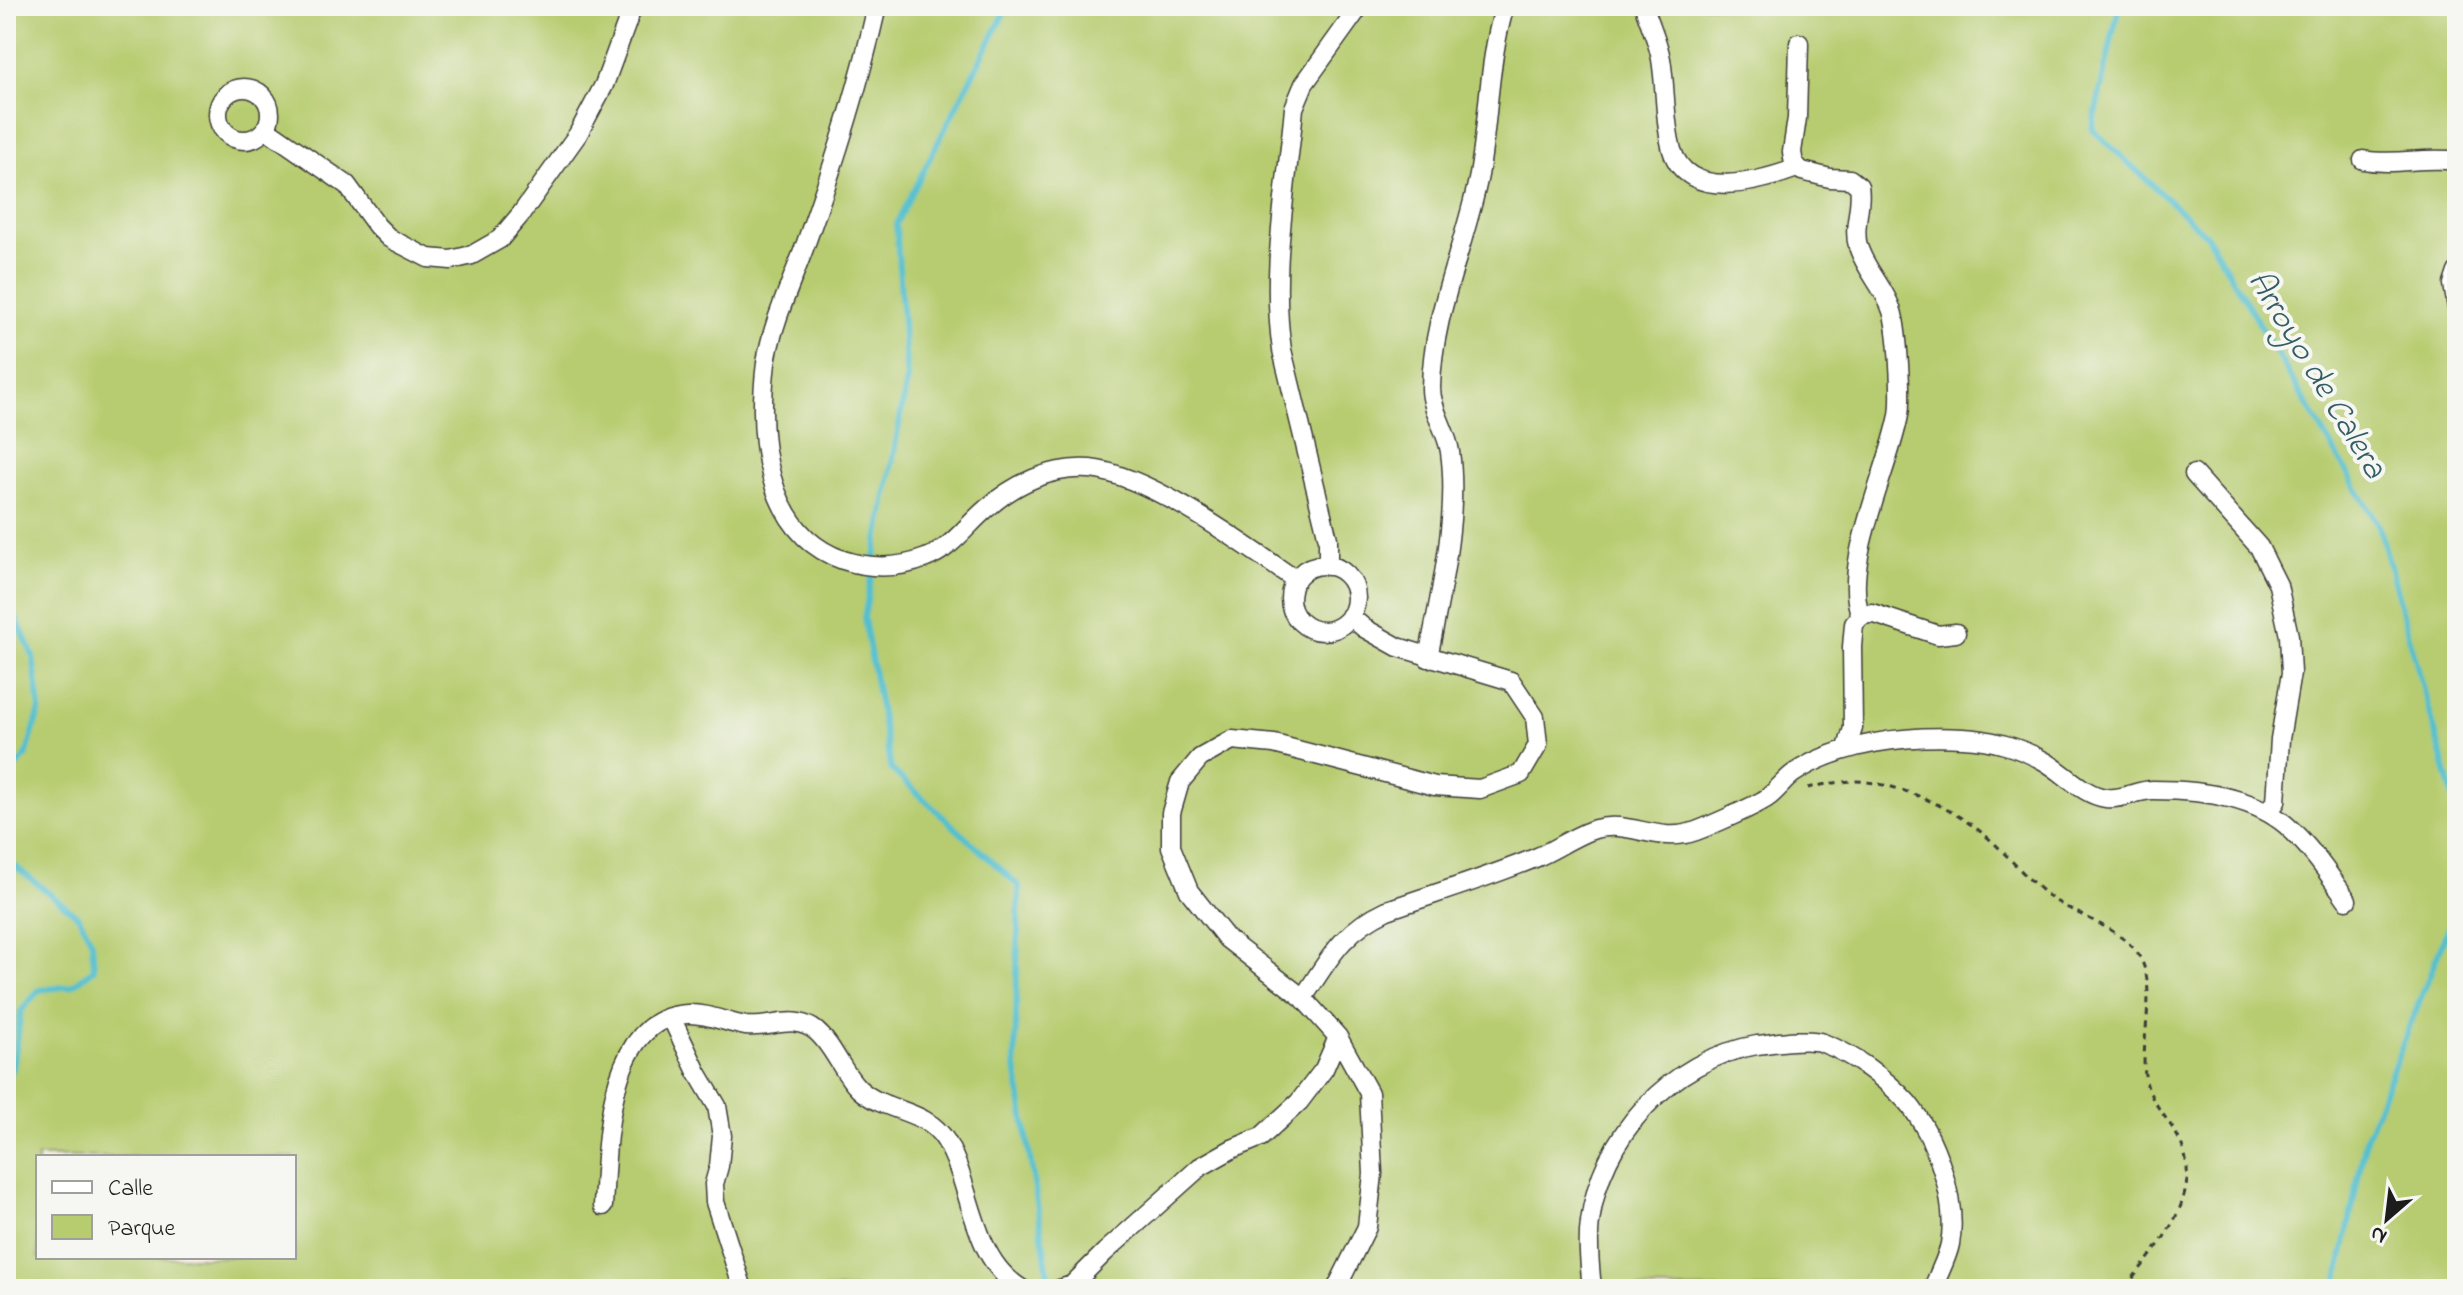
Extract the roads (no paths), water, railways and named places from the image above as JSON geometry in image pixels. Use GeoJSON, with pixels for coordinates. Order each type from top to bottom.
{"type":"FeatureCollection","features":[{"type":"Feature","properties":{"kind":"street"},"geometry":{"type":"LineString","coordinates":[[266,129],[347,185],[389,238],[428,258],[451,260],[472,255],[500,239],[578,134],[604,85],[633,6]]}},
{"type":"Feature","properties":{"kind":"street"},"geometry":{"type":"LineString","coordinates":[[877,6],[861,78],[767,360],[761,414],[771,474],[781,507],[801,534],[829,555],[861,566],[895,567],[928,558],[957,539],[985,509],[1019,484],[1054,471],[1089,469],[1116,474],[1157,493],[1213,524],[1296,580]]}},
{"type":"Feature","properties":{"kind":"street"},"geometry":{"type":"LineString","coordinates":[[1328,566],[1328,539],[1282,350],[1277,318],[1278,274],[1294,108],[1304,84],[1360,6]]}},
{"type":"Feature","properties":{"kind":"street"},"geometry":{"type":"LineString","coordinates":[[1428,658],[1447,549],[1452,494],[1450,451],[1431,391],[1434,361],[1440,314],[1479,175],[1486,109],[1505,6]]}},
{"type":"Feature","properties":{"kind":"street"},"geometry":{"type":"LineString","coordinates":[[1644,6],[1660,56],[1671,148],[1681,166],[1707,184],[1771,178],[1797,168],[1830,178],[1850,179],[1859,186],[1857,243],[1866,268],[1892,311],[1899,412],[1886,469],[1857,560],[1856,603],[1861,616]]}},
{"type":"Feature","properties":{"kind":"street"},"geometry":{"type":"LineString","coordinates":[[1797,168],[1792,158],[1797,118],[1799,43]]}},
{"type":"Feature","properties":{"kind":"street"},"geometry":{"type":"LineString","coordinates":[[2363,160],[2383,164],[2436,158],[2457,161]]}},
{"type":"Feature","properties":{"kind":"street"},"geometry":{"type":"LineString","coordinates":[[2457,272],[2453,284],[2457,308]]}},
{"type":"Feature","properties":{"kind":"street"},"geometry":{"type":"LineString","coordinates":[[2194,474],[2259,547],[2278,585],[2289,636],[2291,673],[2280,739],[2276,802],[2267,812]]}},
{"type":"Feature","properties":{"kind":"street"},"geometry":{"type":"LineString","coordinates":[[1328,566],[1345,573],[1355,589],[1354,608],[1336,628],[1309,628],[1291,607],[1290,598],[1296,580],[1310,568],[1328,566]]}},
{"type":"Feature","properties":{"kind":"street"},"geometry":{"type":"LineString","coordinates":[[1847,748],[1853,728],[1854,624],[1861,616],[1872,613],[1938,635],[1956,633]]}},
{"type":"Feature","properties":{"kind":"street"},"geometry":{"type":"LineString","coordinates":[[1336,1289],[1367,1227],[1373,1174],[1369,1093],[1338,1037],[1303,998],[1227,939],[1189,891],[1171,847],[1171,813],[1180,782],[1200,758],[1232,740],[1274,744],[1435,786],[1480,789],[1521,774],[1538,745],[1535,717],[1511,681],[1398,647],[1364,628],[1350,616]]}},
{"type":"Feature","properties":{"kind":"street"},"geometry":{"type":"LineString","coordinates":[[1303,998],[1346,936],[1364,920],[1535,858],[1593,830],[1610,826],[1627,827],[1644,834],[1668,836],[1694,832],[1766,799],[1794,773],[1847,748],[1904,739],[1965,738],[2005,744],[2043,760],[2091,793],[2106,798],[2122,798],[2148,790],[2188,791],[2238,801],[2267,812],[2285,824],[2319,859],[2347,900]]}},
{"type":"Feature","properties":{"kind":"street"},"geometry":{"type":"LineString","coordinates":[[603,1206],[613,1100],[641,1034],[655,1021],[684,1014],[703,1014],[744,1026],[796,1021],[815,1030],[823,1038],[843,1072],[861,1092],[885,1105],[913,1114],[932,1125],[946,1141],[981,1236],[1002,1272],[1022,1289]]}},
{"type":"Feature","properties":{"kind":"street"},"geometry":{"type":"LineString","coordinates":[[671,1017],[717,1106],[722,1136],[714,1184],[715,1202],[743,1289]]}},
{"type":"Feature","properties":{"kind":"street"},"geometry":{"type":"LineString","coordinates":[[1060,1289],[1072,1285],[1200,1167],[1261,1137],[1299,1102],[1324,1069],[1338,1037]]}},
{"type":"Feature","properties":{"kind":"street"},"geometry":{"type":"LineString","coordinates":[[1592,1289],[1589,1224],[1601,1175],[1614,1147],[1658,1092],[1691,1068],[1742,1048],[1782,1042],[1821,1042],[1866,1067],[1907,1103],[1932,1144],[1951,1198],[1950,1243],[1933,1289]]}},
{"type":"Feature","properties":{"kind":"waterway"},"geometry":{"type":"LineString","coordinates":[[1008,6],[896,224],[907,380],[864,618],[891,769],[1019,886],[1015,1060],[1050,1287]]}},
{"type":"Feature","properties":{"kind":"waterway","name":"Arroyo de Calera"},"geometry":{"type":"LineString","coordinates":[[2119,6],[2092,129],[2207,236],[2379,526],[2457,812]]}},
{"type":"Feature","properties":{"kind":"waterway"},"geometry":{"type":"LineString","coordinates":[[6,596],[33,656],[40,709],[26,756],[6,777]]}},
{"type":"Feature","properties":{"kind":"waterway"},"geometry":{"type":"LineString","coordinates":[[6,859],[79,917],[92,942],[94,969],[72,986],[39,990],[21,1011],[13,1068],[6,1082]]}},
{"type":"Feature","properties":{"kind":"waterway","name":"Arroyo de Calera"},"geometry":{"type":"LineString","coordinates":[[2336,1289],[2366,1138],[2457,905]]}}]}
